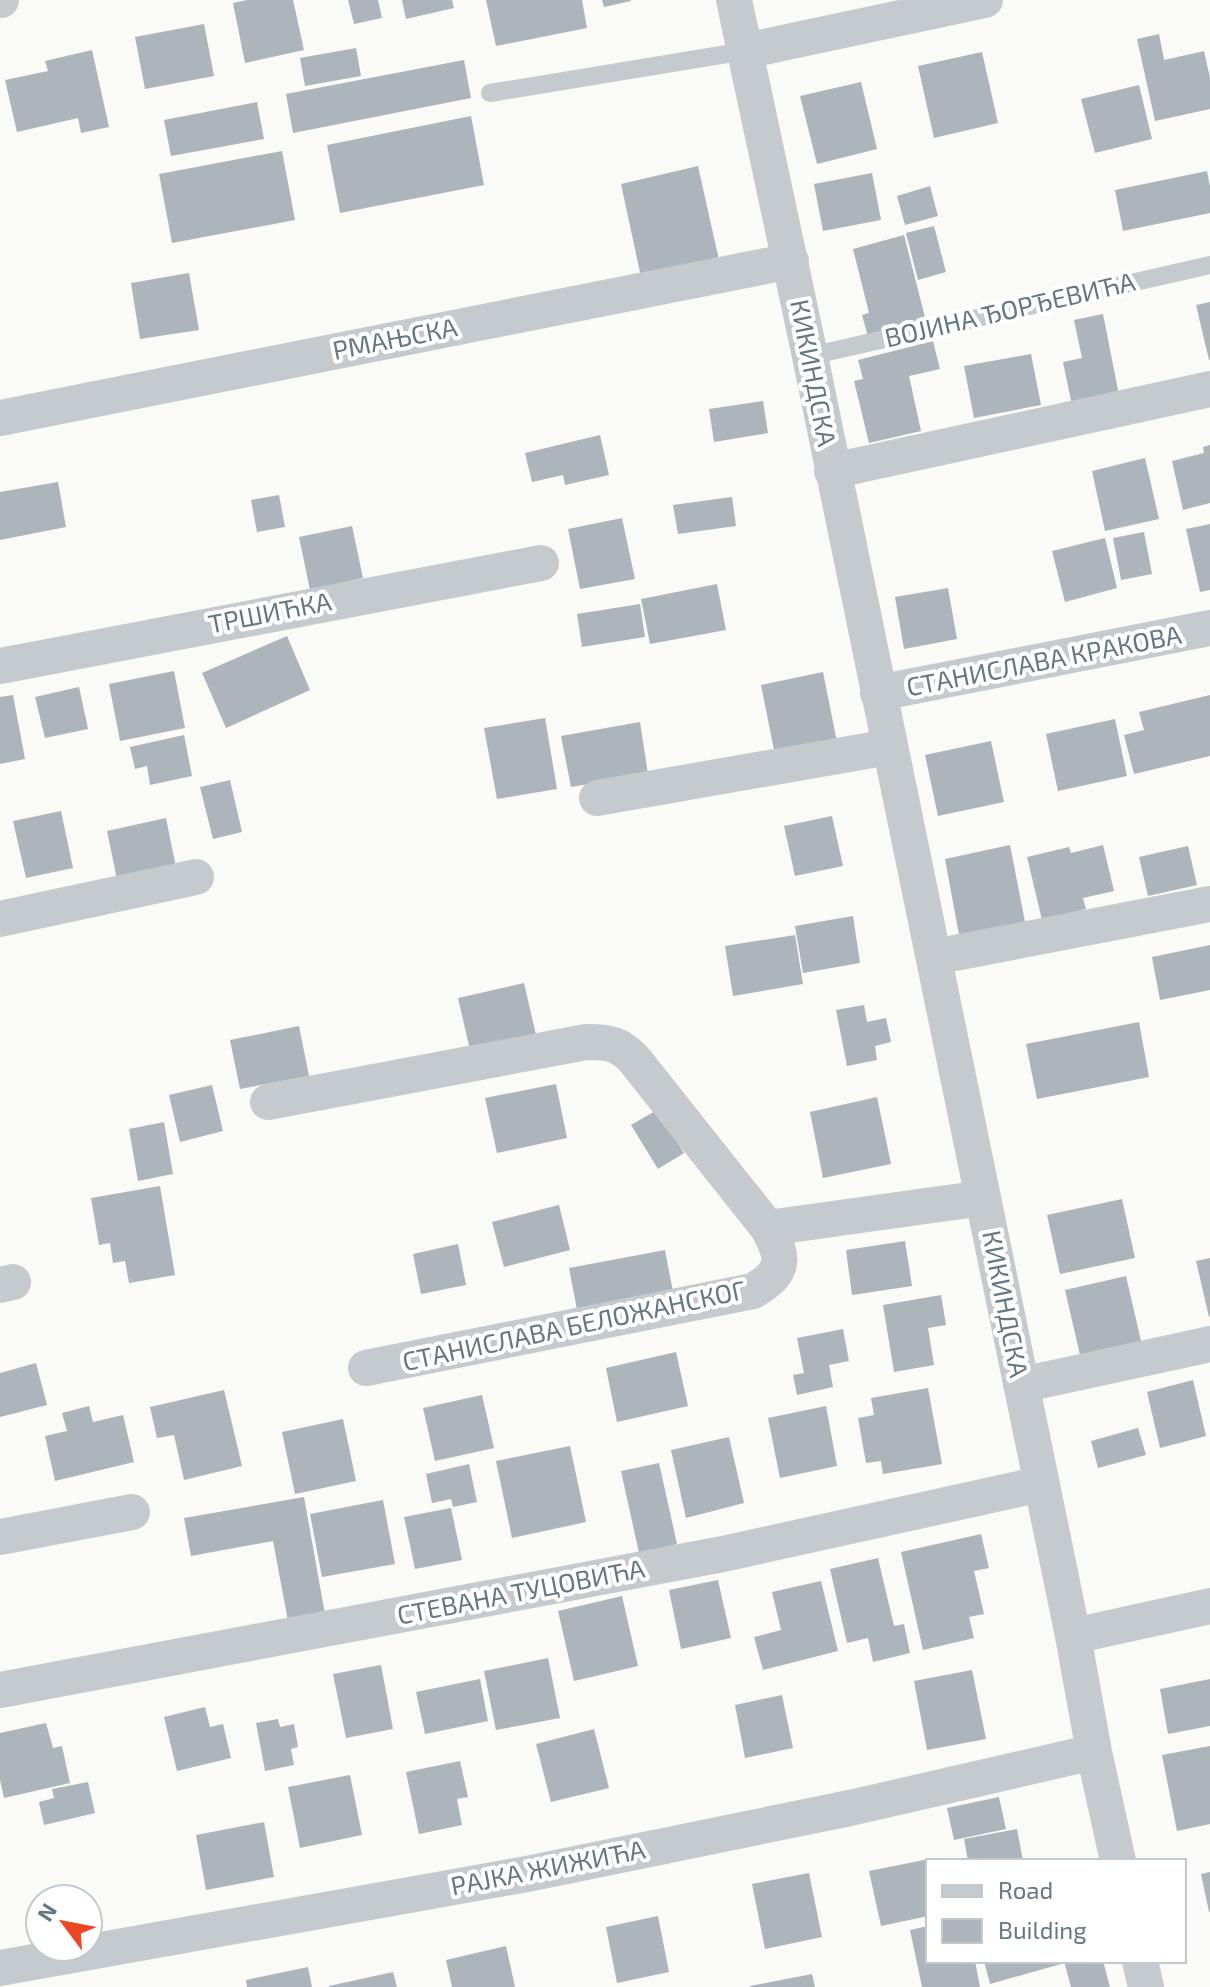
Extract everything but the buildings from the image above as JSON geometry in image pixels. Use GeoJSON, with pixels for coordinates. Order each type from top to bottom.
{"type":"FeatureCollection","features":[{"type":"Feature","properties":{"kind":"street","name":"КИКИНДСКА"},"geometry":{"type":"LineString","coordinates":[[734,0],[791,261],[1118,1859]]}},
{"type":"Feature","properties":{"kind":"street"},"geometry":{"type":"LineString","coordinates":[[745,51],[985,0]]}},
{"type":"Feature","properties":{"kind":"street","name":"РМАЊСКА"},"geometry":{"type":"LineString","coordinates":[[0,418],[791,261]]}},
{"type":"Feature","properties":{"kind":"street"},"geometry":{"type":"LineString","coordinates":[[832,471],[1210,389]]}},
{"type":"Feature","properties":{"kind":"street","name":"ТРШИЋКА"},"geometry":{"type":"LineString","coordinates":[[0,666],[541,563]]}},
{"type":"Feature","properties":{"kind":"street","name":"СТАНИСЛАВА КРАКОВА"},"geometry":{"type":"LineString","coordinates":[[878,693],[1210,628]]}},
{"type":"Feature","properties":{"kind":"street"},"geometry":{"type":"LineString","coordinates":[[597,798],[889,747]]}},
{"type":"Feature","properties":{"kind":"street"},"geometry":{"type":"LineString","coordinates":[[0,919],[196,877]]}},
{"type":"Feature","properties":{"kind":"street"},"geometry":{"type":"LineString","coordinates":[[934,957],[1210,904]]}},
{"type":"Feature","properties":{"kind":"street","name":"СТАНИСЛАВА БЕЛОЖАНСКОГ"},"geometry":{"type":"LineString","coordinates":[[268,1102],[586,1042],[612,1042],[627,1050],[768,1228],[779,1249],[780,1265],[769,1281],[753,1291],[366,1368]]}},
{"type":"Feature","properties":{"kind":"street"},"geometry":{"type":"LineString","coordinates":[[768,1228],[983,1198]]}},
{"type":"Feature","properties":{"kind":"street"},"geometry":{"type":"LineString","coordinates":[[1021,1385],[1210,1344]]}},
{"type":"Feature","properties":{"kind":"street","name":"СТЕВАНА ТУЦОВИЋА"},"geometry":{"type":"LineString","coordinates":[[0,1690],[723,1554],[1041,1484]]}},
{"type":"Feature","properties":{"kind":"street"},"geometry":{"type":"LineString","coordinates":[[0,1537],[132,1512]]}},
{"type":"Feature","properties":{"kind":"street"},"geometry":{"type":"LineString","coordinates":[[1073,1636],[1210,1606]]}},
{"type":"Feature","properties":{"kind":"street","name":"РАЈКА ЖИЖИЋА"},"geometry":{"type":"LineString","coordinates":[[0,1968],[527,1874],[850,1808],[1094,1752]]}},
{"type":"Feature","properties":{"kind":"street"},"geometry":{"type":"LineString","coordinates":[[1140,1963],[1146,1987]]}},
{"type":"Feature","properties":{"kind":"lane"},"geometry":{"type":"LineString","coordinates":[[490,93],[745,51]]}},
{"type":"Feature","properties":{"kind":"lane","name":"ВОЈИНА ЂОРЂЕВИЋА"},"geometry":{"type":"LineString","coordinates":[[810,356],[1210,265]]}}]}
